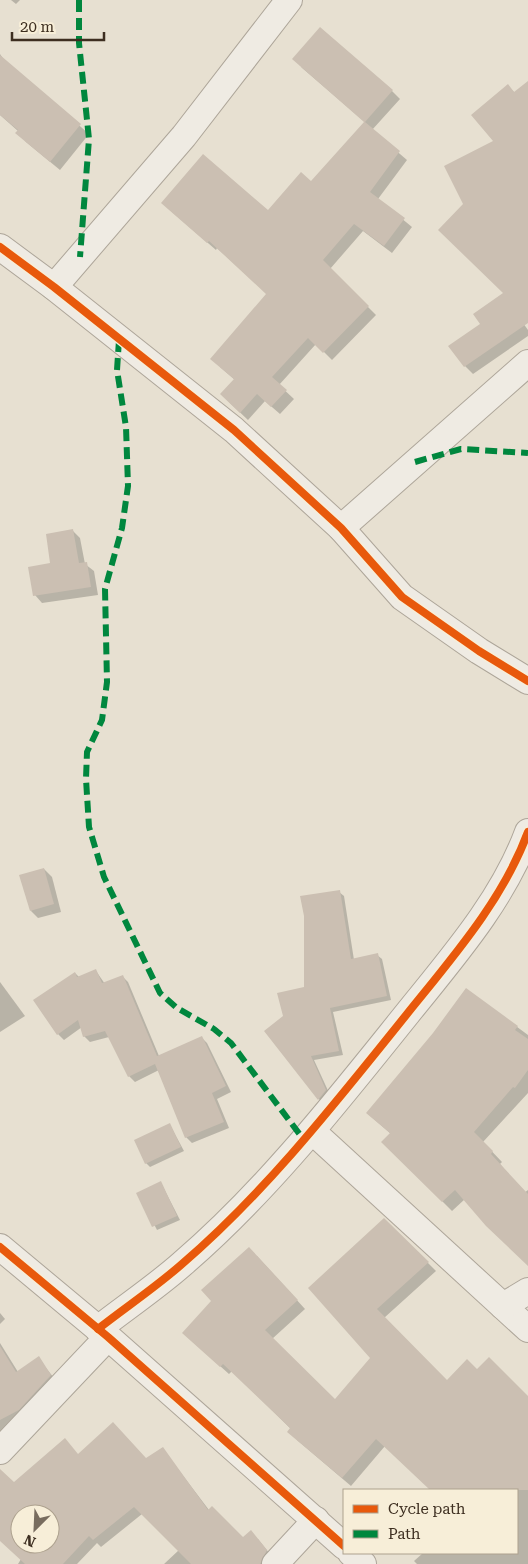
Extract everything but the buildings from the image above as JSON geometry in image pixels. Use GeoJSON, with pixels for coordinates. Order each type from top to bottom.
{"type":"FeatureCollection","features":[{"type":"Feature","properties":{"kind":"street"},"geometry":{"type":"LineString","coordinates":[[54,287],[184,136],[289,0]]}},
{"type":"Feature","properties":{"kind":"street"},"geometry":{"type":"LineString","coordinates":[[0,247],[54,287],[234,430],[341,528],[402,597],[479,651],[528,681]]}},
{"type":"Feature","properties":{"kind":"street"},"geometry":{"type":"LineString","coordinates":[[341,528],[528,363]]}},
{"type":"Feature","properties":{"kind":"street"},"geometry":{"type":"LineString","coordinates":[[0,1451],[103,1333],[182,1265],[233,1216],[312,1131],[458,950],[499,890],[528,832]]}},
{"type":"Feature","properties":{"kind":"street"},"geometry":{"type":"LineString","coordinates":[[312,1131],[528,1329]]}},
{"type":"Feature","properties":{"kind":"street"},"geometry":{"type":"LineString","coordinates":[[0,1247],[103,1333],[343,1545]]}},
{"type":"Feature","properties":{"kind":"street"},"geometry":{"type":"LineString","coordinates":[[503,1306],[528,1291]]}},
{"type":"Feature","properties":{"kind":"street"},"geometry":{"type":"LineString","coordinates":[[275,1564],[316,1520]]}},
{"type":"Feature","properties":{"kind":"street"},"geometry":{"type":"LineString","coordinates":[[352,1554],[363,1564]]}},
{"type":"Feature","properties":{"kind":"marked path"},"geometry":{"type":"LineString","coordinates":[[79,0],[79,43],[89,139],[80,257]]}},
{"type":"Feature","properties":{"kind":"marked path"},"geometry":{"type":"LineString","coordinates":[[119,340],[117,370],[126,427],[128,486],[122,528],[105,589],[107,682],[102,720],[87,752],[86,779],[89,827],[104,877],[160,993],[177,1008],[214,1029],[231,1043],[304,1140]]}},
{"type":"Feature","properties":{"kind":"marked path"},"geometry":{"type":"LineString","coordinates":[[415,462],[461,449],[528,453]]}},
{"type":"Feature","properties":{"kind":"cycle path"},"geometry":{"type":"LineString","coordinates":[[0,247],[54,287],[234,430],[341,528],[402,597],[479,651],[528,681]]}},
{"type":"Feature","properties":{"kind":"cycle path"},"geometry":{"type":"LineString","coordinates":[[98,1329],[162,1281],[213,1236],[272,1176],[300,1144],[381,1047],[475,928],[505,881],[528,832]]}},
{"type":"Feature","properties":{"kind":"cycle path"},"geometry":{"type":"LineString","coordinates":[[0,1247],[108,1337],[343,1545]]}}]}
